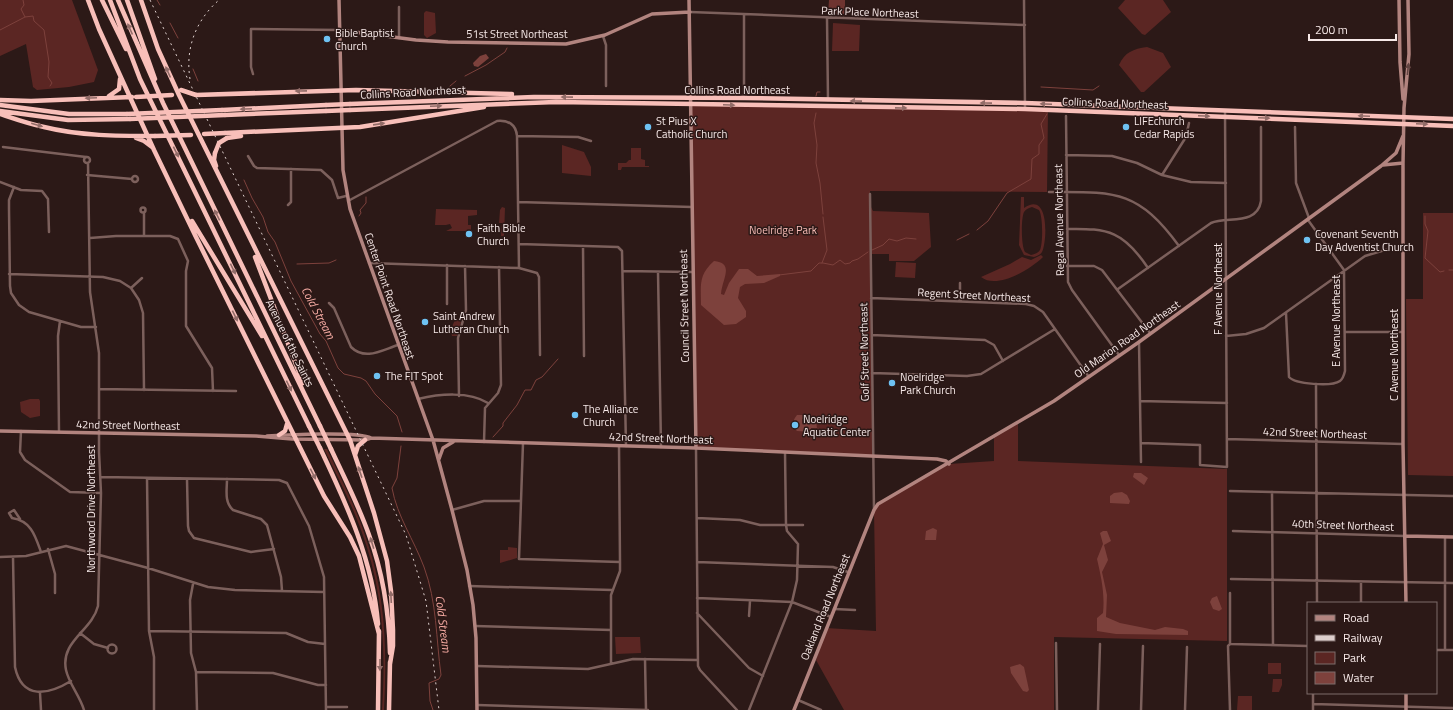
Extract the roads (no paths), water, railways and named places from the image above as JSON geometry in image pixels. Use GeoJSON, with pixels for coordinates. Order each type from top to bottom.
{"type":"FeatureCollection","features":[{"type":"Feature","properties":{"kind":"highway"},"geometry":{"type":"LineString","coordinates":[[88,0],[154,150],[286,422],[324,496],[350,537],[359,556],[379,634]]}},
{"type":"Feature","properties":{"kind":"highway"},"geometry":{"type":"LineString","coordinates":[[102,0],[140,79]]}},
{"type":"Feature","properties":{"kind":"highway","name":"Avenue of the Saints"},"geometry":{"type":"LineString","coordinates":[[110,0],[140,79],[320,448],[359,536],[373,588],[379,634],[379,697],[377,710]]}},
{"type":"Feature","properties":{"kind":"highway","name":"Avenue of the Saints"},"geometry":{"type":"LineString","coordinates":[[118,0],[163,103],[312,407],[365,524],[380,574],[388,615],[390,664],[389,710]]}},
{"type":"Feature","properties":{"kind":"highway"},"geometry":{"type":"LineString","coordinates":[[127,0],[163,103]]}},
{"type":"Feature","properties":{"kind":"highway"},"geometry":{"type":"LineString","coordinates":[[141,0],[158,49],[174,85],[181,95],[198,135],[349,438],[374,514],[387,561],[391,590],[393,630],[393,646],[390,664]]}},
{"type":"Feature","properties":{"kind":"highway"},"geometry":{"type":"LineString","coordinates":[[108,97],[114,94],[120,86],[117,68]]}},
{"type":"Feature","properties":{"kind":"highway"},"geometry":{"type":"LineString","coordinates":[[174,85],[182,90],[196,95]]}},
{"type":"Feature","properties":{"kind":"highway"},"geometry":{"type":"LineString","coordinates":[[0,100],[31,101],[136,96],[340,90],[518,94],[534,97]]}},
{"type":"Feature","properties":{"kind":"highway","name":"Collins Road Northeast"},"geometry":{"type":"LineString","coordinates":[[0,105],[69,114],[127,114],[350,107],[534,97],[690,101],[777,106],[1025,109],[1453,126]]}},
{"type":"Feature","properties":{"kind":"highway","name":"Collins Road Northeast"},"geometry":{"type":"LineString","coordinates":[[350,107],[556,102],[690,101],[744,98],[1025,103],[1453,120]]}},
{"type":"Feature","properties":{"kind":"highway","name":"Collins Road Northeast"},"geometry":{"type":"LineString","coordinates":[[777,106],[788,104],[825,104],[828,100]]}},
{"type":"Feature","properties":{"kind":"highway"},"geometry":{"type":"LineString","coordinates":[[0,114],[45,127],[81,133],[128,136],[204,134],[226,136],[341,129],[396,122],[471,109],[556,102]]}},
{"type":"Feature","properties":{"kind":"highway","name":"Collins Road Northeast"},"geometry":{"type":"LineString","coordinates":[[0,110],[68,120],[224,115],[326,108]]}},
{"type":"Feature","properties":{"kind":"highway"},"geometry":{"type":"LineString","coordinates":[[128,136],[144,141],[154,150]]}},
{"type":"Feature","properties":{"kind":"highway"},"geometry":{"type":"LineString","coordinates":[[224,186],[214,160],[219,143],[226,136]]}},
{"type":"Feature","properties":{"kind":"highway"},"geometry":{"type":"LineString","coordinates":[[182,205],[274,355]]}},
{"type":"Feature","properties":{"kind":"highway"},"geometry":{"type":"LineString","coordinates":[[247,235],[312,407]]}},
{"type":"Feature","properties":{"kind":"highway"},"geometry":{"type":"LineString","coordinates":[[279,435],[287,428],[286,422]]}},
{"type":"Feature","properties":{"kind":"highway"},"geometry":{"type":"LineString","coordinates":[[355,457],[358,446],[365,440]]}},
{"type":"Feature","properties":{"kind":"main road","name":"Center Point Road Northeast"},"geometry":{"type":"LineString","coordinates":[[339,0],[341,129],[346,196],[433,440],[452,510],[469,586],[475,626],[478,710]]}},
{"type":"Feature","properties":{"kind":"main road","name":"Council Street Northeast"},"geometry":{"type":"LineString","coordinates":[[689,0],[692,272],[696,448]]}},
{"type":"Feature","properties":{"kind":"main road","name":"C Avenue Northeast"},"geometry":{"type":"LineString","coordinates":[[1399,0],[1400,62],[1404,108]]}},
{"type":"Feature","properties":{"kind":"main road","name":"C Avenue Northeast"},"geometry":{"type":"LineString","coordinates":[[1406,602],[1403,444],[1403,118],[1409,54],[1408,0]]}},
{"type":"Feature","properties":{"kind":"main road","name":"51st Street Northeast"},"geometry":{"type":"LineString","coordinates":[[339,30],[399,38],[448,42],[545,45],[577,42],[603,36],[651,14],[663,12],[690,12]]}},
{"type":"Feature","properties":{"kind":"main road","name":"Old Marion Road Northeast"},"geometry":{"type":"LineString","coordinates":[[874,510],[887,498],[949,464],[1054,401],[1139,342],[1381,166],[1396,153],[1403,136]]}},
{"type":"Feature","properties":{"kind":"main road","name":"Old Marion Road Northeast"},"geometry":{"type":"LineString","coordinates":[[1381,166],[1390,163],[1403,163]]}},
{"type":"Feature","properties":{"kind":"main road","name":"42nd Street Northeast"},"geometry":{"type":"LineString","coordinates":[[0,431],[256,436],[296,439],[349,438],[366,436],[371,438],[696,448],[937,459],[946,461],[949,464]]}},
{"type":"Feature","properties":{"kind":"main road","name":"42nd Street Northeast"},"geometry":{"type":"LineString","coordinates":[[256,436],[293,434],[365,440],[371,438]]}},
{"type":"Feature","properties":{"kind":"main road"},"geometry":{"type":"LineString","coordinates":[[439,462],[443,448],[447,444],[454,441]]}},
{"type":"Feature","properties":{"kind":"main road","name":"Oakland Road Northeast"},"geometry":{"type":"LineString","coordinates":[[794,710],[874,510]]}},
{"type":"Feature","properties":{"kind":"main road","name":"40th Street Northeast"},"geometry":{"type":"LineString","coordinates":[[1404,536],[1453,537]]}},
{"type":"Feature","properties":{"kind":"main road"},"geometry":{"type":"LineString","coordinates":[[1406,694],[1406,708]]}},
{"type":"Feature","properties":{"kind":"street"},"geometry":{"type":"LineString","coordinates":[[1024,0],[1025,109]]}},
{"type":"Feature","properties":{"kind":"street"},"geometry":{"type":"LineString","coordinates":[[399,7],[399,38]]}},
{"type":"Feature","properties":{"kind":"street","name":"Park Place Northeast"},"geometry":{"type":"LineString","coordinates":[[690,12],[1025,26]]}},
{"type":"Feature","properties":{"kind":"street"},"geometry":{"type":"LineString","coordinates":[[744,15],[744,98]]}},
{"type":"Feature","properties":{"kind":"street"},"geometry":{"type":"LineString","coordinates":[[828,18],[828,100]]}},
{"type":"Feature","properties":{"kind":"street"},"geometry":{"type":"LineString","coordinates":[[253,74],[251,67],[250,31],[253,28],[339,30]]}},
{"type":"Feature","properties":{"kind":"street"},"geometry":{"type":"LineString","coordinates":[[603,36],[606,45],[606,86]]}},
{"type":"Feature","properties":{"kind":"street","name":"F Avenue Northeast"},"geometry":{"type":"LineString","coordinates":[[1141,443],[1200,445],[1200,465],[1227,467],[1225,111]]}},
{"type":"Feature","properties":{"kind":"street","name":"Regal Avenue Northeast"},"geometry":{"type":"LineString","coordinates":[[1066,116],[1068,282],[1072,290],[1119,355]]}},
{"type":"Feature","properties":{"kind":"street"},"geometry":{"type":"LineString","coordinates":[[348,202],[497,121],[508,121],[513,125],[517,136],[519,268]]}},
{"type":"Feature","properties":{"kind":"street"},"geometry":{"type":"LineString","coordinates":[[1162,174],[1186,137],[1189,123]]}},
{"type":"Feature","properties":{"kind":"street"},"geometry":{"type":"LineString","coordinates":[[1118,289],[1211,223],[1226,220],[1244,220],[1260,205],[1260,127]]}},
{"type":"Feature","properties":{"kind":"street","name":"E Avenue Northeast"},"geometry":{"type":"LineString","coordinates":[[1286,313],[1288,377],[1297,383],[1333,384],[1339,382],[1344,375],[1344,270],[1309,219],[1297,191],[1295,127]]}},
{"type":"Feature","properties":{"kind":"street"},"geometry":{"type":"LineString","coordinates":[[517,136],[578,137],[591,141]]}},
{"type":"Feature","properties":{"kind":"street","name":"Northwood Drive Northeast"},"geometry":{"type":"LineString","coordinates":[[3,147],[86,157],[84,161],[88,163],[87,175],[90,238],[89,276],[99,353],[100,389],[99,433],[101,493],[98,606],[96,615],[67,650],[66,659],[66,670],[84,710]]}},
{"type":"Feature","properties":{"kind":"street"},"geometry":{"type":"LineString","coordinates":[[1066,155],[1112,156],[1137,163],[1162,174],[1191,182],[1226,183]]}},
{"type":"Feature","properties":{"kind":"street"},"geometry":{"type":"LineString","coordinates":[[248,156],[257,168],[316,170],[325,173],[332,180],[336,196],[338,198],[346,196]]}},
{"type":"Feature","properties":{"kind":"street"},"geometry":{"type":"LineString","coordinates":[[288,205],[291,202],[291,169]]}},
{"type":"Feature","properties":{"kind":"street"},"geometry":{"type":"LineString","coordinates":[[87,175],[132,179]]}},
{"type":"Feature","properties":{"kind":"street"},"geometry":{"type":"LineString","coordinates":[[0,182],[21,190],[42,191],[48,199],[49,232]]}},
{"type":"Feature","properties":{"kind":"street"},"geometry":{"type":"LineString","coordinates":[[14,187],[9,209],[9,274],[11,293],[19,305],[29,312],[81,327],[96,327]]}},
{"type":"Feature","properties":{"kind":"street"},"geometry":{"type":"LineString","coordinates":[[1049,192],[1099,192],[1116,195],[1134,202],[1159,221],[1179,246]]}},
{"type":"Feature","properties":{"kind":"street","name":"Golf Street Northeast"},"geometry":{"type":"LineString","coordinates":[[870,194],[874,510]]}},
{"type":"Feature","properties":{"kind":"street"},"geometry":{"type":"LineString","coordinates":[[518,202],[692,207]]}},
{"type":"Feature","properties":{"kind":"street"},"geometry":{"type":"LineString","coordinates":[[144,213],[144,236]]}},
{"type":"Feature","properties":{"kind":"street"},"geometry":{"type":"LineString","coordinates":[[1067,229],[1100,230],[1116,235],[1132,247],[1148,268]]}},
{"type":"Feature","properties":{"kind":"street"},"geometry":{"type":"LineString","coordinates":[[90,238],[144,236],[174,237],[180,242],[188,261],[186,271],[186,326],[212,368],[213,391]]}},
{"type":"Feature","properties":{"kind":"street"},"geometry":{"type":"LineString","coordinates":[[519,244],[618,247],[621,249],[626,446]]}},
{"type":"Feature","properties":{"kind":"street"},"geometry":{"type":"LineString","coordinates":[[583,246],[584,356]]}},
{"type":"Feature","properties":{"kind":"street"},"geometry":{"type":"LineString","coordinates":[[1226,336],[1255,332],[1286,313],[1344,270],[1374,252],[1403,248]]}},
{"type":"Feature","properties":{"kind":"street"},"geometry":{"type":"LineString","coordinates":[[369,263],[519,268],[537,273],[539,277],[540,355]]}},
{"type":"Feature","properties":{"kind":"street"},"geometry":{"type":"LineString","coordinates":[[447,265],[447,304]]}},
{"type":"Feature","properties":{"kind":"street"},"geometry":{"type":"LineString","coordinates":[[458,396],[458,338],[466,310],[465,266]]}},
{"type":"Feature","properties":{"kind":"street"},"geometry":{"type":"LineString","coordinates":[[1067,266],[1098,268],[1106,273],[1150,333]]}},
{"type":"Feature","properties":{"kind":"street"},"geometry":{"type":"LineString","coordinates":[[484,442],[484,414],[488,403],[498,392],[501,385],[499,267]]}},
{"type":"Feature","properties":{"kind":"street"},"geometry":{"type":"LineString","coordinates":[[622,271],[692,272]]}},
{"type":"Feature","properties":{"kind":"street"},"geometry":{"type":"LineString","coordinates":[[658,272],[661,447]]}},
{"type":"Feature","properties":{"kind":"street"},"geometry":{"type":"LineString","coordinates":[[9,274],[112,278],[131,288],[139,300],[143,313],[144,390]]}},
{"type":"Feature","properties":{"kind":"street"},"geometry":{"type":"LineString","coordinates":[[131,288],[142,278]]}},
{"type":"Feature","properties":{"kind":"street"},"geometry":{"type":"LineString","coordinates":[[960,283],[960,301]]}},
{"type":"Feature","properties":{"kind":"street","name":"Regent Street Northeast"},"geometry":{"type":"LineString","coordinates":[[871,298],[1026,304],[1034,306],[1043,312],[1089,377]]}},
{"type":"Feature","properties":{"kind":"street"},"geometry":{"type":"LineString","coordinates":[[329,303],[334,308],[348,341],[356,352],[370,354],[398,345]]}},
{"type":"Feature","properties":{"kind":"street"},"geometry":{"type":"LineString","coordinates":[[58,432],[58,336],[60,322]]}},
{"type":"Feature","properties":{"kind":"street"},"geometry":{"type":"LineString","coordinates":[[872,373],[974,376],[981,374],[1055,329]]}},
{"type":"Feature","properties":{"kind":"street"},"geometry":{"type":"LineString","coordinates":[[1345,332],[1403,332]]}},
{"type":"Feature","properties":{"kind":"street"},"geometry":{"type":"LineString","coordinates":[[872,335],[985,340],[994,345],[1003,361]]}},
{"type":"Feature","properties":{"kind":"street"},"geometry":{"type":"LineString","coordinates":[[1139,342],[1141,462]]}},
{"type":"Feature","properties":{"kind":"street"},"geometry":{"type":"LineString","coordinates":[[1316,383],[1317,602]]}},
{"type":"Feature","properties":{"kind":"street"},"geometry":{"type":"LineString","coordinates":[[100,389],[236,391]]}},
{"type":"Feature","properties":{"kind":"street"},"geometry":{"type":"LineString","coordinates":[[418,399],[435,396],[458,396],[473,397],[488,403]]}},
{"type":"Feature","properties":{"kind":"street"},"geometry":{"type":"LineString","coordinates":[[1140,401],[1227,403]]}},
{"type":"Feature","properties":{"kind":"street"},"geometry":{"type":"LineString","coordinates":[[21,432],[20,452],[25,460],[70,492],[101,493]]}},
{"type":"Feature","properties":{"kind":"street","name":"42nd Street Northeast"},"geometry":{"type":"LineString","coordinates":[[1227,439],[1403,444]]}},
{"type":"Feature","properties":{"kind":"street"},"geometry":{"type":"LineString","coordinates":[[523,443],[519,559],[620,562]]}},
{"type":"Feature","properties":{"kind":"street"},"geometry":{"type":"LineString","coordinates":[[611,664],[610,630],[612,590],[620,571],[619,446]]}},
{"type":"Feature","properties":{"kind":"street","name":"Council Street Northeast"},"geometry":{"type":"LineString","coordinates":[[696,448],[697,660]]}},
{"type":"Feature","properties":{"kind":"street"},"geometry":{"type":"LineString","coordinates":[[749,710],[792,602],[797,580],[798,544],[787,531],[786,525],[785,452]]}},
{"type":"Feature","properties":{"kind":"street"},"geometry":{"type":"LineString","coordinates":[[101,476],[279,480],[287,483],[308,526],[324,577],[326,709],[347,707]]}},
{"type":"Feature","properties":{"kind":"street"},"geometry":{"type":"LineString","coordinates":[[147,478],[149,631],[154,657],[154,710]]}},
{"type":"Feature","properties":{"kind":"street"},"geometry":{"type":"LineString","coordinates":[[187,479],[188,526],[189,531],[194,538],[251,552],[274,549]]}},
{"type":"Feature","properties":{"kind":"street"},"geometry":{"type":"LineString","coordinates":[[227,479],[227,500],[230,508],[261,519],[265,522],[274,549],[281,578],[282,591]]}},
{"type":"Feature","properties":{"kind":"street"},"geometry":{"type":"LineString","coordinates":[[1230,491],[1453,496]]}},
{"type":"Feature","properties":{"kind":"street"},"geometry":{"type":"LineString","coordinates":[[1272,492],[1273,645]]}},
{"type":"Feature","properties":{"kind":"street"},"geometry":{"type":"LineString","coordinates":[[452,510],[484,502],[521,501]]}},
{"type":"Feature","properties":{"kind":"street"},"geometry":{"type":"LineString","coordinates":[[20,520],[14,510],[9,513],[12,518],[20,520],[32,528],[41,552]]}},
{"type":"Feature","properties":{"kind":"street"},"geometry":{"type":"LineString","coordinates":[[697,518],[740,520],[760,525],[803,525]]}},
{"type":"Feature","properties":{"kind":"street","name":"40th Street Northeast"},"geometry":{"type":"LineString","coordinates":[[1233,531],[1404,536]]}},
{"type":"Feature","properties":{"kind":"street"},"geometry":{"type":"LineString","coordinates":[[1444,537],[1445,650]]}},
{"type":"Feature","properties":{"kind":"street"},"geometry":{"type":"LineString","coordinates":[[0,557],[26,556],[48,549],[66,546],[148,568],[193,584],[231,590],[324,592]]}},
{"type":"Feature","properties":{"kind":"street"},"geometry":{"type":"LineString","coordinates":[[48,549],[54,574],[55,593]]}},
{"type":"Feature","properties":{"kind":"street"},"geometry":{"type":"LineString","coordinates":[[13,557],[16,675],[26,687],[40,692],[54,690],[70,681]]}},
{"type":"Feature","properties":{"kind":"street"},"geometry":{"type":"LineString","coordinates":[[697,562],[833,567],[848,572]]}},
{"type":"Feature","properties":{"kind":"street"},"geometry":{"type":"LineString","coordinates":[[1231,579],[1453,583]]}},
{"type":"Feature","properties":{"kind":"street"},"geometry":{"type":"LineString","coordinates":[[1361,582],[1361,602]]}},
{"type":"Feature","properties":{"kind":"street"},"geometry":{"type":"LineString","coordinates":[[193,584],[190,600],[190,631],[191,654],[196,672],[197,710]]}},
{"type":"Feature","properties":{"kind":"street"},"geometry":{"type":"LineString","coordinates":[[469,586],[612,590]]}},
{"type":"Feature","properties":{"kind":"street"},"geometry":{"type":"LineString","coordinates":[[1230,593],[1230,644],[1228,646],[1230,710]]}},
{"type":"Feature","properties":{"kind":"street"},"geometry":{"type":"LineString","coordinates":[[697,598],[792,602],[831,617]]}},
{"type":"Feature","properties":{"kind":"street"},"geometry":{"type":"LineString","coordinates":[[749,616],[750,600]]}},
{"type":"Feature","properties":{"kind":"street"},"geometry":{"type":"LineString","coordinates":[[834,610],[855,610]]}},
{"type":"Feature","properties":{"kind":"street"},"geometry":{"type":"LineString","coordinates":[[697,612],[749,668],[763,676]]}},
{"type":"Feature","properties":{"kind":"street"},"geometry":{"type":"LineString","coordinates":[[475,626],[610,630]]}},
{"type":"Feature","properties":{"kind":"street"},"geometry":{"type":"LineString","coordinates":[[149,631],[286,634],[308,642],[325,644]]}},
{"type":"Feature","properties":{"kind":"street"},"geometry":{"type":"LineString","coordinates":[[80,633],[94,644],[108,648]]}},
{"type":"Feature","properties":{"kind":"street"},"geometry":{"type":"LineString","coordinates":[[1056,643],[1057,710]]}},
{"type":"Feature","properties":{"kind":"street"},"geometry":{"type":"LineString","coordinates":[[1098,710],[1100,644]]}},
{"type":"Feature","properties":{"kind":"street"},"geometry":{"type":"LineString","coordinates":[[1230,644],[1307,646]]}},
{"type":"Feature","properties":{"kind":"street"},"geometry":{"type":"LineString","coordinates":[[1141,710],[1143,646]]}},
{"type":"Feature","properties":{"kind":"street"},"geometry":{"type":"LineString","coordinates":[[1185,710],[1188,647]]}},
{"type":"Feature","properties":{"kind":"street"},"geometry":{"type":"LineString","coordinates":[[1437,650],[1453,650]]}},
{"type":"Feature","properties":{"kind":"street"},"geometry":{"type":"LineString","coordinates":[[477,666],[588,669],[633,659],[697,660],[700,670],[737,710]]}},
{"type":"Feature","properties":{"kind":"street"},"geometry":{"type":"LineString","coordinates":[[478,705],[647,710],[645,659]]}},
{"type":"Feature","properties":{"kind":"street"},"geometry":{"type":"LineString","coordinates":[[196,672],[273,673],[318,685],[326,685]]}},
{"type":"Feature","properties":{"kind":"street"},"geometry":{"type":"LineString","coordinates":[[40,692],[41,710]]}},
{"type":"Feature","properties":{"kind":"street"},"geometry":{"type":"LineString","coordinates":[[1313,694],[1313,710]]}},
{"type":"Feature","properties":{"kind":"street"},"geometry":{"type":"LineString","coordinates":[[798,700],[821,710]]}},
{"type":"Feature","properties":{"kind":"street"},"geometry":{"type":"LineString","coordinates":[[1313,704],[1406,708],[1453,708]]}},
{"type":"Feature","properties":{"kind":"water"},"geometry":{"type":"Polygon","coordinates":[[[486,54],[489,58],[478,67],[474,66],[473,63],[480,56],[486,54]]]}},
{"type":"Feature","properties":{"kind":"water"},"geometry":{"type":"Polygon","coordinates":[[[714,261],[720,262],[726,268],[721,294],[724,295],[729,283],[739,269],[748,269],[757,276],[780,274],[780,276],[764,283],[745,284],[740,287],[738,298],[746,311],[746,317],[736,324],[724,325],[701,305],[701,286],[703,276],[705,271],[714,261]]]}},
{"type":"Feature","properties":{"kind":"water"},"geometry":{"type":"Polygon","coordinates":[[[797,415],[807,415],[806,419],[802,419],[802,425],[803,422],[816,422],[817,428],[811,428],[811,432],[797,431],[793,423],[797,415]]]}},
{"type":"Feature","properties":{"kind":"water"},"geometry":{"type":"Polygon","coordinates":[[[1134,473],[1141,473],[1148,478],[1144,485],[1133,477],[1134,473]]]}},
{"type":"Feature","properties":{"kind":"water"},"geometry":{"type":"Polygon","coordinates":[[[1122,492],[1127,495],[1130,501],[1129,504],[1110,503],[1110,496],[1114,493],[1122,492]]]}},
{"type":"Feature","properties":{"kind":"water"},"geometry":{"type":"Polygon","coordinates":[[[933,528],[937,530],[936,540],[925,540],[926,531],[933,528]]]}},
{"type":"Feature","properties":{"kind":"water"},"geometry":{"type":"Polygon","coordinates":[[[1107,531],[1111,541],[1104,545],[1108,560],[1102,572],[1107,595],[1106,617],[1120,623],[1155,630],[1165,627],[1183,629],[1188,631],[1188,635],[1116,634],[1097,631],[1097,618],[1103,613],[1102,585],[1097,559],[1103,544],[1100,533],[1107,531]]]}},
{"type":"Feature","properties":{"kind":"water"},"geometry":{"type":"Polygon","coordinates":[[[1217,596],[1222,609],[1219,611],[1213,609],[1210,602],[1212,598],[1217,596]]]}},
{"type":"Feature","properties":{"kind":"water"},"geometry":{"type":"Polygon","coordinates":[[[1020,664],[1024,667],[1029,690],[1027,692],[1023,691],[1011,673],[1010,667],[1020,664]]]}},
{"type":"Feature","properties":{"kind":"waterway"},"geometry":{"type":"LineString","coordinates":[[23,0],[24,5],[21,9],[25,17],[33,16],[34,21],[44,30],[49,62],[48,77],[52,83],[50,86]]}},
{"type":"Feature","properties":{"kind":"waterway"},"geometry":{"type":"LineString","coordinates":[[157,0],[160,5]]}},
{"type":"Feature","properties":{"kind":"waterway"},"geometry":{"type":"LineString","coordinates":[[0,30],[25,17]]}},
{"type":"Feature","properties":{"kind":"waterway"},"geometry":{"type":"LineString","coordinates":[[170,23],[178,38]]}},
{"type":"Feature","properties":{"kind":"waterway"},"geometry":{"type":"LineString","coordinates":[[465,76],[486,65],[505,52],[507,48]]}},
{"type":"Feature","properties":{"kind":"waterway"},"geometry":{"type":"LineString","coordinates":[[193,69],[198,81]]}},
{"type":"Feature","properties":{"kind":"waterway"},"geometry":{"type":"LineString","coordinates":[[450,86],[456,81]]}},
{"type":"Feature","properties":{"kind":"waterway"},"geometry":{"type":"LineString","coordinates":[[1041,87],[1093,90],[1099,86]]}},
{"type":"Feature","properties":{"kind":"waterway"},"geometry":{"type":"LineString","coordinates":[[816,96],[817,92],[820,92]]}},
{"type":"Feature","properties":{"kind":"waterway"},"geometry":{"type":"LineString","coordinates":[[816,113],[814,123],[817,145],[816,163],[820,183],[823,214]]}},
{"type":"Feature","properties":{"kind":"waterway"},"geometry":{"type":"LineString","coordinates":[[977,230],[988,221],[1007,193],[1031,179],[1032,159],[1039,154],[1039,145],[1044,138],[1041,124],[1047,114]]}},
{"type":"Feature","properties":{"kind":"waterway","name":"Cold Stream"},"geometry":{"type":"LineString","coordinates":[[244,180],[263,217],[268,232],[275,242],[291,281],[320,334],[326,341],[338,368],[344,374],[361,378],[366,381],[375,394],[397,416],[402,432]]}},
{"type":"Feature","properties":{"kind":"waterway"},"geometry":{"type":"LineString","coordinates":[[359,216],[361,213],[360,210],[366,203],[366,197]]}},
{"type":"Feature","properties":{"kind":"waterway"},"geometry":{"type":"LineString","coordinates":[[1425,216],[1425,224],[1428,231],[1425,258],[1440,272],[1444,271]]}},
{"type":"Feature","properties":{"kind":"waterway"},"geometry":{"type":"LineString","coordinates":[[822,263],[827,250],[823,217]]}},
{"type":"Feature","properties":{"kind":"waterway"},"geometry":{"type":"LineString","coordinates":[[957,240],[969,234]]}},
{"type":"Feature","properties":{"kind":"waterway"},"geometry":{"type":"LineString","coordinates":[[872,250],[883,245],[889,239],[897,241],[906,238],[916,239]]}},
{"type":"Feature","properties":{"kind":"waterway"},"geometry":{"type":"LineString","coordinates":[[779,275],[811,271],[819,263],[833,265],[840,260],[845,264],[850,263],[868,252]]}},
{"type":"Feature","properties":{"kind":"waterway"},"geometry":{"type":"LineString","coordinates":[[297,264],[329,263],[336,260]]}},
{"type":"Feature","properties":{"kind":"waterway"},"geometry":{"type":"LineString","coordinates":[[493,437],[503,426],[503,423],[517,405],[525,390],[531,390],[536,380],[542,377],[558,359]]}},
{"type":"Feature","properties":{"kind":"waterway","name":"Cold Stream"},"geometry":{"type":"LineString","coordinates":[[401,446],[397,478],[392,488],[394,498],[402,518],[424,567],[434,607],[441,675],[439,679],[429,683],[430,701],[433,710]]}},
{"type":"Feature","properties":{"kind":"railway"},"geometry":{"type":"LineString","coordinates":[[150,0],[406,535],[426,601],[439,710]]}},
{"type":"Feature","properties":{"kind":"railway"},"geometry":{"type":"LineString","coordinates":[[190,79],[189,56],[194,35],[204,16],[219,0]]}},
{"type":"Feature","properties":{"kind":"place","name":"Bible Baptist Church"},"geometry":{"type":"Point","coordinates":[327,39]}},
{"type":"Feature","properties":{"kind":"place","name":"St Pius X Catholic Church"},"geometry":{"type":"Point","coordinates":[648,127]}},
{"type":"Feature","properties":{"kind":"place","name":"LIFEchurch Cedar Rapids"},"geometry":{"type":"Point","coordinates":[1126,127]}},
{"type":"Feature","properties":{"kind":"place","name":"Faith Bible Church"},"geometry":{"type":"Point","coordinates":[469,234]}},
{"type":"Feature","properties":{"kind":"place","name":"Covenant Seventh Day Adventist Church"},"geometry":{"type":"Point","coordinates":[1307,240]}},
{"type":"Feature","properties":{"kind":"place","name":"Saint Andrew Lutheran Church"},"geometry":{"type":"Point","coordinates":[425,322]}},
{"type":"Feature","properties":{"kind":"place","name":"The FIT Spot"},"geometry":{"type":"Point","coordinates":[377,376]}},
{"type":"Feature","properties":{"kind":"place","name":"Noelridge Park Church"},"geometry":{"type":"Point","coordinates":[892,383]}},
{"type":"Feature","properties":{"kind":"place","name":"The Alliance Church"},"geometry":{"type":"Point","coordinates":[575,415]}},
{"type":"Feature","properties":{"kind":"place","name":"Noelridge Aquatic Center"},"geometry":{"type":"Point","coordinates":[795,425]}},
{"type":"Feature","properties":{"kind":"park label","name":"Noelridge Park"},"geometry":{"type":"Point","coordinates":[783,230]}}]}
